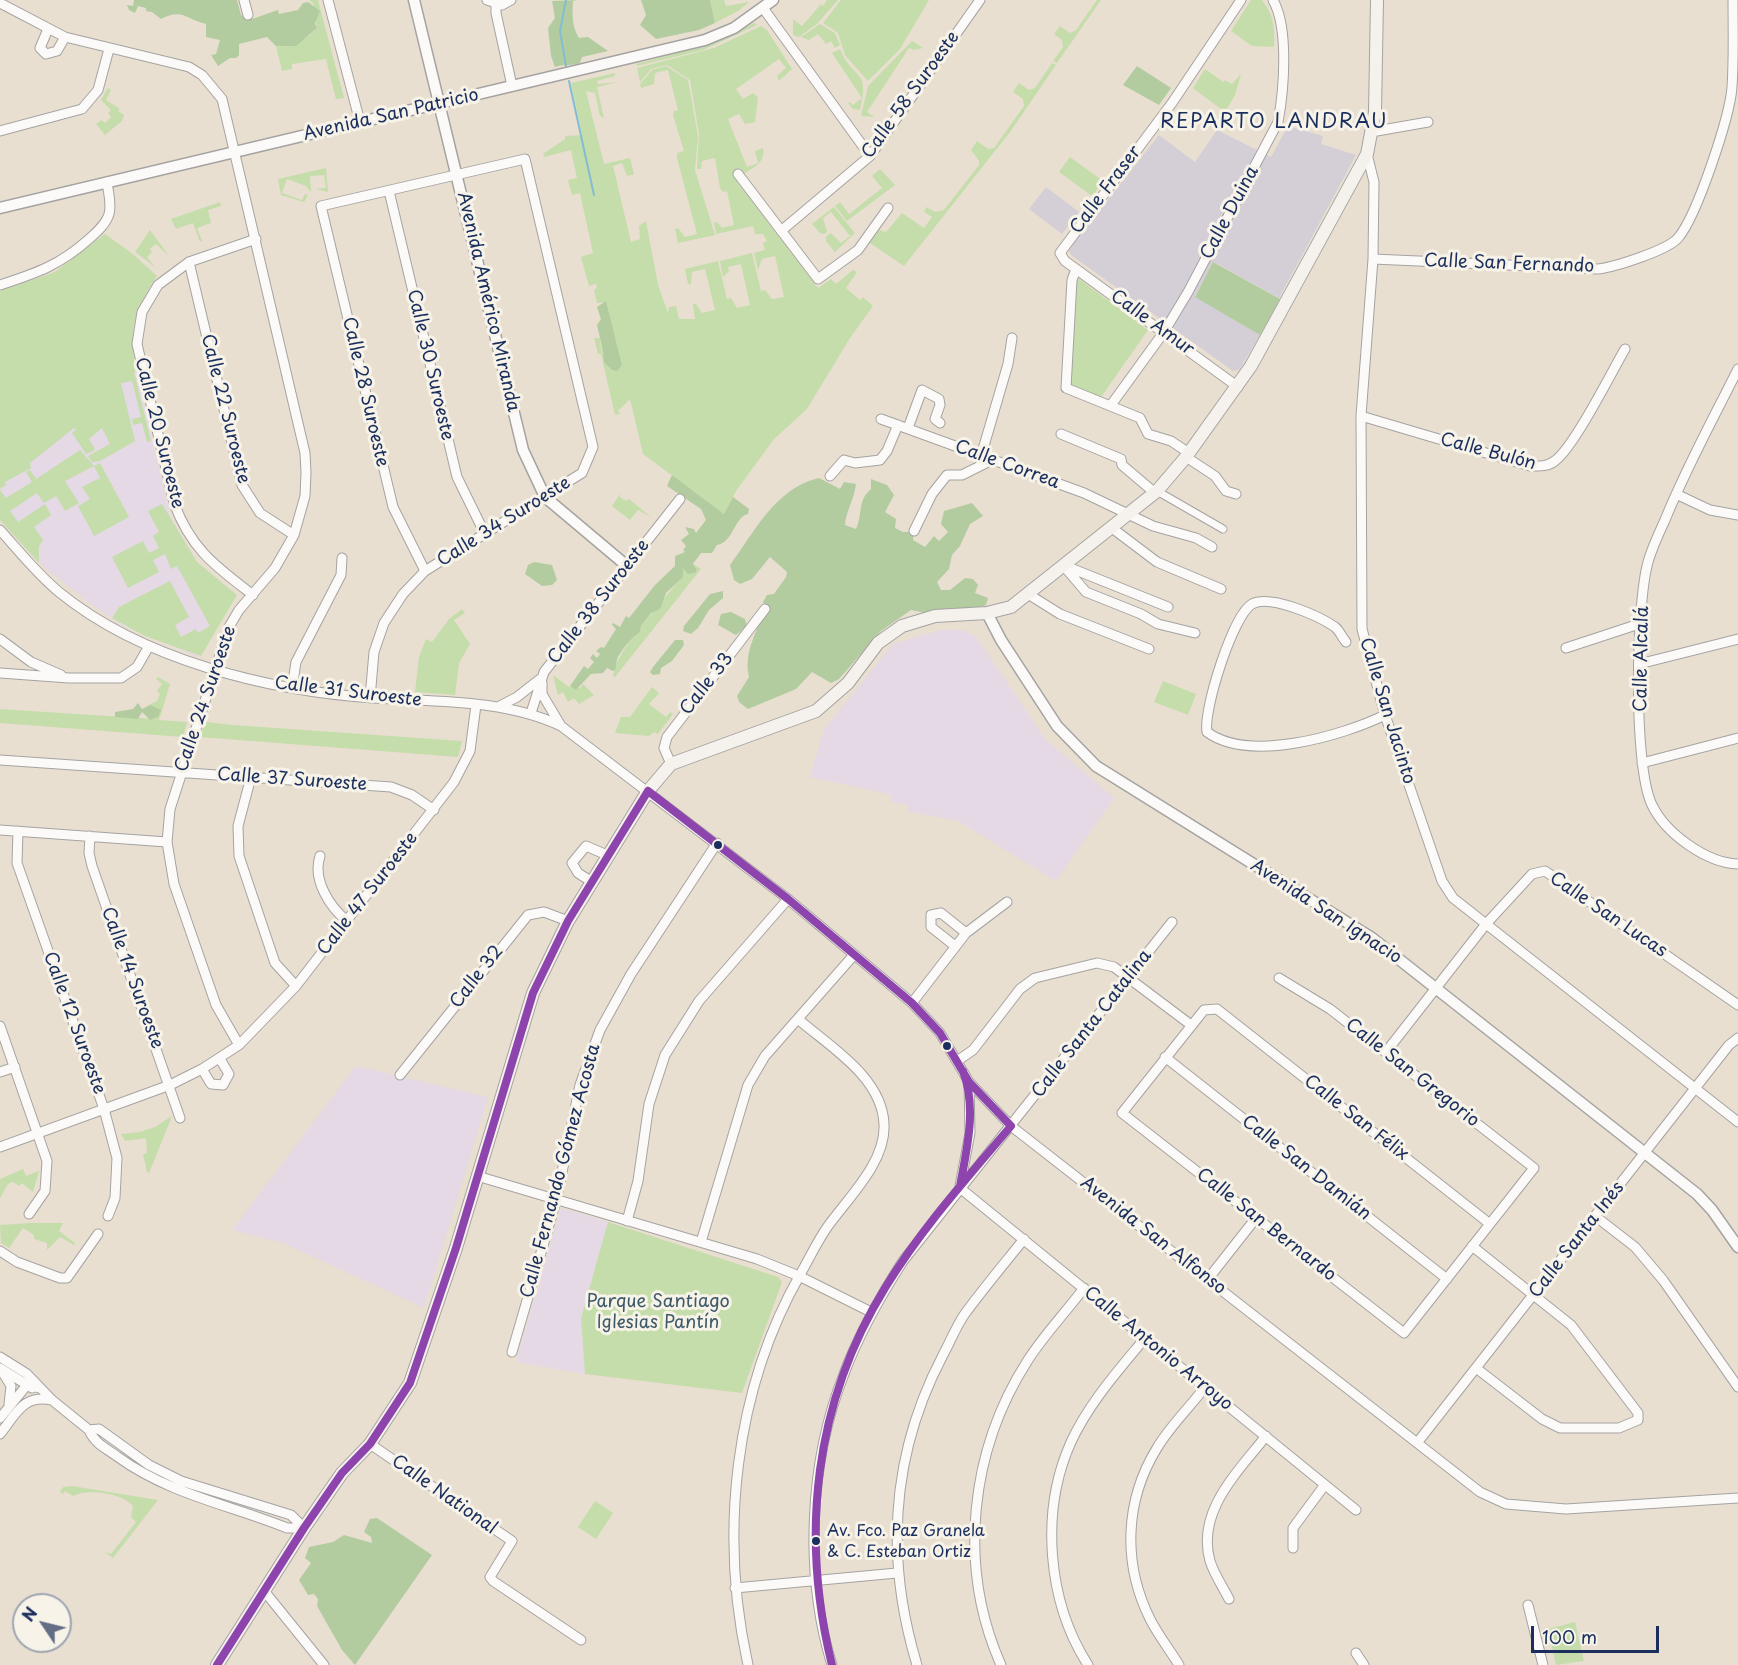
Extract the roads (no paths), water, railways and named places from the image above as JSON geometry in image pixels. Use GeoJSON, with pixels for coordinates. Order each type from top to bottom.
{"type":"FeatureCollection","features":[{"type":"Feature","properties":{"kind":"main road"},"geometry":{"type":"LineString","coordinates":[[217,1665],[304,1528],[342,1473],[370,1444],[398,1402],[418,1364],[533,993],[568,921],[648,790],[671,764],[816,711],[848,683],[878,643],[902,626],[935,616],[987,613],[1011,607],[1156,492],[1188,455],[1238,387],[1296,288],[1367,154],[1375,112],[1377,0]]}},
{"type":"Feature","properties":{"kind":"street"},"geometry":{"type":"LineString","coordinates":[[244,0],[248,15]]}},
{"type":"Feature","properties":{"kind":"street"},"geometry":{"type":"LineString","coordinates":[[328,0],[360,122]]}},
{"type":"Feature","properties":{"kind":"street","name":"Avenida Américo Miranda"},"geometry":{"type":"LineString","coordinates":[[414,0],[441,103],[523,450],[545,497],[627,566]]}},
{"type":"Feature","properties":{"kind":"street"},"geometry":{"type":"LineString","coordinates":[[511,0],[506,4],[493,2],[512,86]]}},
{"type":"Feature","properties":{"kind":"street","name":"Avenida San Patricio"},"geometry":{"type":"LineString","coordinates":[[0,208],[705,40],[734,28],[773,0]]}},
{"type":"Feature","properties":{"kind":"street","name":"Calle 58 Suroeste"},"geometry":{"type":"LineString","coordinates":[[781,231],[870,156],[980,0]]}},
{"type":"Feature","properties":{"kind":"street","name":"Calle Fraser"},"geometry":{"type":"LineString","coordinates":[[1065,261],[1061,258],[1061,250],[1172,103],[1240,0]]}},
{"type":"Feature","properties":{"kind":"street","name":"Calle Duina"},"geometry":{"type":"LineString","coordinates":[[1111,405],[1164,332],[1278,122],[1281,105],[1282,22],[1273,0]]}},
{"type":"Feature","properties":{"kind":"street","name":"Calle San Fernando"},"geometry":{"type":"LineString","coordinates":[[1373,259],[1598,268],[1613,267],[1670,246],[1683,231],[1695,208],[1724,124],[1732,90],[1733,0]]}},
{"type":"Feature","properties":{"kind":"street","name":"Calle 24 Suroeste"},"geometry":{"type":"LineString","coordinates":[[0,3],[65,37],[176,63],[202,75],[222,99],[256,239],[305,453],[305,496],[294,535],[275,568],[239,610],[229,627],[180,772],[170,809],[167,842],[174,884],[216,1005],[239,1045]]}},
{"type":"Feature","properties":{"kind":"street"},"geometry":{"type":"LineString","coordinates":[[763,8],[870,156]]}},
{"type":"Feature","properties":{"kind":"street"},"geometry":{"type":"LineString","coordinates":[[48,29],[40,48],[46,54],[57,51],[65,37]]}},
{"type":"Feature","properties":{"kind":"street"},"geometry":{"type":"LineString","coordinates":[[0,131],[82,109],[98,90],[109,49]]}},
{"type":"Feature","properties":{"kind":"street"},"geometry":{"type":"LineString","coordinates":[[1371,132],[1428,122]]}},
{"type":"Feature","properties":{"kind":"street","name":"Calle San Jacinto"},"geometry":{"type":"LineString","coordinates":[[1367,154],[1374,182],[1373,259],[1361,416],[1362,629],[1385,715],[1442,881],[1453,898],[1738,1122]]}},
{"type":"Feature","properties":{"kind":"street","name":"Calle 34 Suroeste"},"geometry":{"type":"LineString","coordinates":[[370,698],[374,652],[384,623],[403,594],[425,571],[582,473],[594,447],[525,159],[458,175]]}},
{"type":"Feature","properties":{"kind":"street"},"geometry":{"type":"LineString","coordinates":[[738,174],[815,277],[821,279],[858,250],[888,208]]}},
{"type":"Feature","properties":{"kind":"street"},"geometry":{"type":"LineString","coordinates":[[389,190],[458,175]]}},
{"type":"Feature","properties":{"kind":"street"},"geometry":{"type":"LineString","coordinates":[[0,285],[40,272],[61,262],[95,233],[106,221],[111,206],[106,182]]}},
{"type":"Feature","properties":{"kind":"street","name":"Calle 28 Suroeste"},"geometry":{"type":"LineString","coordinates":[[389,190],[321,207],[393,507],[425,571]]}},
{"type":"Feature","properties":{"kind":"street","name":"Calle 30 Suroeste"},"geometry":{"type":"LineString","coordinates":[[389,190],[457,477],[485,534]]}},
{"type":"Feature","properties":{"kind":"street","name":"Calle 20 Suroeste"},"geometry":{"type":"LineString","coordinates":[[253,595],[209,562],[183,526],[174,503],[139,356],[138,330],[149,297],[167,276],[189,262],[256,239]]}},
{"type":"Feature","properties":{"kind":"street","name":"Calle Amur"},"geometry":{"type":"LineString","coordinates":[[1065,261],[1238,387]]}},
{"type":"Feature","properties":{"kind":"street","name":"Calle 22 Suroeste"},"geometry":{"type":"LineString","coordinates":[[189,262],[242,484],[260,513],[294,535]]}},
{"type":"Feature","properties":{"kind":"street"},"geometry":{"type":"LineString","coordinates":[[1076,268],[1072,280],[1066,388],[1140,418],[1148,434],[1171,441],[1215,476],[1226,490],[1236,494]]}},
{"type":"Feature","properties":{"kind":"street"},"geometry":{"type":"LineString","coordinates":[[981,456],[1008,364],[1012,339]]}},
{"type":"Feature","properties":{"kind":"street","name":"Calle Bulón"},"geometry":{"type":"LineString","coordinates":[[1361,416],[1530,466],[1545,466],[1557,460],[1569,444],[1625,348]]}},
{"type":"Feature","properties":{"kind":"street","name":"Calle Alcalá"},"geometry":{"type":"LineString","coordinates":[[1738,369],[1676,494],[1648,562],[1639,624],[1641,763],[1652,805],[1682,842],[1722,864],[1738,864]]}},
{"type":"Feature","properties":{"kind":"street"},"geometry":{"type":"LineString","coordinates":[[830,476],[844,460],[855,463],[880,460],[903,426],[922,390],[939,399],[940,405],[935,419],[940,423]]}},
{"type":"Feature","properties":{"kind":"street","name":"Calle Correa"},"geometry":{"type":"LineString","coordinates":[[881,419],[1084,493],[1132,513],[1153,525],[1196,538],[1212,547]]}},
{"type":"Feature","properties":{"kind":"street"},"geometry":{"type":"LineString","coordinates":[[1061,434],[1121,459],[1122,465],[1156,492],[1223,529]]}},
{"type":"Feature","properties":{"kind":"street"},"geometry":{"type":"LineString","coordinates":[[914,531],[932,494],[947,475],[962,475],[992,460]]}},
{"type":"Feature","properties":{"kind":"street"},"geometry":{"type":"LineString","coordinates":[[1676,494],[1710,510],[1738,515]]}},
{"type":"Feature","properties":{"kind":"street","name":"Calle 38 Suroeste"},"geometry":{"type":"LineString","coordinates":[[531,713],[542,676],[680,499]]}},
{"type":"Feature","properties":{"kind":"street"},"geometry":{"type":"LineString","coordinates":[[1112,528],[1157,562],[1221,589]]}},
{"type":"Feature","properties":{"kind":"street","name":"Calle 31 Suroeste"},"geometry":{"type":"LineString","coordinates":[[0,530],[60,593],[86,611],[149,646],[214,669],[292,688],[370,698],[498,707],[531,713],[561,726],[648,790]]}},
{"type":"Feature","properties":{"kind":"street"},"geometry":{"type":"LineString","coordinates":[[292,688],[301,652],[341,575],[342,558]]}},
{"type":"Feature","properties":{"kind":"street"},"geometry":{"type":"LineString","coordinates":[[1063,565],[1168,607]]}},
{"type":"Feature","properties":{"kind":"street"},"geometry":{"type":"LineString","coordinates":[[1063,565],[1086,592],[1141,614],[1158,624],[1195,633]]}},
{"type":"Feature","properties":{"kind":"street"},"geometry":{"type":"LineString","coordinates":[[1028,594],[1060,614],[1149,649]]}},
{"type":"Feature","properties":{"kind":"street"},"geometry":{"type":"LineString","coordinates":[[1346,642],[1336,628],[1293,608],[1268,601],[1252,604],[1243,614],[1214,681],[1205,721],[1208,732],[1218,740],[1272,747],[1354,730],[1385,715]]}},
{"type":"Feature","properties":{"kind":"street","name":"Calle 33"},"geometry":{"type":"LineString","coordinates":[[671,764],[664,748],[667,737],[765,609]]}},
{"type":"Feature","properties":{"kind":"street","name":"Avenida San Ignacio"},"geometry":{"type":"LineString","coordinates":[[987,613],[1057,726],[1096,766],[1372,938],[1697,1194],[1712,1210],[1738,1247]]}},
{"type":"Feature","properties":{"kind":"street"},"geometry":{"type":"LineString","coordinates":[[1566,648],[1639,624]]}},
{"type":"Feature","properties":{"kind":"street"},"geometry":{"type":"LineString","coordinates":[[1639,664],[1738,639]]}},
{"type":"Feature","properties":{"kind":"street"},"geometry":{"type":"LineString","coordinates":[[2,644],[31,662],[69,678]]}},
{"type":"Feature","properties":{"kind":"street"},"geometry":{"type":"LineString","coordinates":[[0,673],[69,678],[121,678],[137,667],[149,646]]}},
{"type":"Feature","properties":{"kind":"street"},"geometry":{"type":"LineString","coordinates":[[498,707],[517,697],[542,676]]}},
{"type":"Feature","properties":{"kind":"street"},"geometry":{"type":"LineString","coordinates":[[542,676],[542,694],[561,726]]}},
{"type":"Feature","properties":{"kind":"street","name":"Calle 47 Suroeste"},"geometry":{"type":"LineString","coordinates":[[0,1147],[170,1085],[220,1059],[239,1045],[296,986],[434,810],[466,762],[473,735],[476,705]]}},
{"type":"Feature","properties":{"kind":"street"},"geometry":{"type":"LineString","coordinates":[[1641,763],[1738,738]]}},
{"type":"Feature","properties":{"kind":"street","name":"Calle 37 Suroeste"},"geometry":{"type":"LineString","coordinates":[[0,760],[391,787],[412,795],[434,810]]}},
{"type":"Feature","properties":{"kind":"street"},"geometry":{"type":"LineString","coordinates":[[251,777],[238,826],[239,856],[275,963],[296,986]]}},
{"type":"Feature","properties":{"kind":"street","name":"Avenida San Alfonso"},"geometry":{"type":"LineString","coordinates":[[648,790],[788,899],[912,1004],[940,1033],[969,1082],[1011,1126],[1480,1492],[1506,1504],[1566,1509],[1738,1498]]}},
{"type":"Feature","properties":{"kind":"street"},"geometry":{"type":"LineString","coordinates":[[0,830],[167,842]]}},
{"type":"Feature","properties":{"kind":"street","name":"Calle 12 Suroeste"},"geometry":{"type":"LineString","coordinates":[[18,831],[17,862],[104,1108],[117,1158],[115,1198],[108,1216]]}},
{"type":"Feature","properties":{"kind":"street","name":"Calle 14 Suroeste"},"geometry":{"type":"LineString","coordinates":[[90,836],[89,853],[92,866],[180,1118]]}},
{"type":"Feature","properties":{"kind":"street","name":"Calle Fernando Gómez Acosta"},"geometry":{"type":"LineString","coordinates":[[512,1352],[556,1200],[580,1085],[600,1030],[631,974],[717,843]]}},
{"type":"Feature","properties":{"kind":"street"},"geometry":{"type":"LineString","coordinates":[[592,882],[578,873],[573,863],[586,846],[607,855]]}},
{"type":"Feature","properties":{"kind":"street"},"geometry":{"type":"LineString","coordinates":[[320,856],[318,872],[327,897],[337,913],[347,921]]}},
{"type":"Feature","properties":{"kind":"street","name":"Calle San Lucas"},"geometry":{"type":"LineString","coordinates":[[1386,1052],[1486,924],[1532,874],[1545,871],[1738,1005]]}},
{"type":"Feature","properties":{"kind":"street"},"geometry":{"type":"LineString","coordinates":[[627,1221],[638,1181],[649,1104],[665,1055],[699,1001],[788,899]]}},
{"type":"Feature","properties":{"kind":"street"},"geometry":{"type":"LineString","coordinates":[[912,1004],[966,933],[1007,902]]}},
{"type":"Feature","properties":{"kind":"street","name":"Calle 32"},"geometry":{"type":"LineString","coordinates":[[400,1075],[528,915],[544,912],[568,921]]}},
{"type":"Feature","properties":{"kind":"street"},"geometry":{"type":"LineString","coordinates":[[955,946],[931,927],[931,915],[941,913],[966,933]]}},
{"type":"Feature","properties":{"kind":"street","name":"Calle Santa Catalina"},"geometry":{"type":"LineString","coordinates":[[832,1665],[816,1581],[815,1515],[824,1441],[843,1375],[871,1312],[903,1261],[1172,922]]}},
{"type":"Feature","properties":{"kind":"street"},"geometry":{"type":"LineString","coordinates":[[701,1242],[748,1085],[765,1056],[853,956]]}},
{"type":"Feature","properties":{"kind":"street"},"geometry":{"type":"LineString","coordinates":[[957,1061],[973,1050],[1020,989],[1035,978],[1097,963],[1114,967],[1191,1025],[1166,1057]]}},
{"type":"Feature","properties":{"kind":"street","name":"Calle San Gregorio"},"geometry":{"type":"LineString","coordinates":[[1279,978],[1330,1009],[1534,1168],[1490,1224]]}},
{"type":"Feature","properties":{"kind":"street","name":"Calle San Félix"},"geometry":{"type":"LineString","coordinates":[[1191,1025],[1209,1007],[1222,1013],[1490,1224]]}},
{"type":"Feature","properties":{"kind":"street"},"geometry":{"type":"LineString","coordinates":[[748,1665],[735,1588],[734,1516],[749,1401],[766,1349],[799,1276],[827,1228],[875,1165],[885,1126],[879,1100],[867,1079],[798,1019]]}},
{"type":"Feature","properties":{"kind":"street"},"geometry":{"type":"LineString","coordinates":[[0,1026],[47,1161],[47,1181],[40,1199],[28,1214]]}},
{"type":"Feature","properties":{"kind":"street","name":"Calle Santa Inés"},"geometry":{"type":"LineString","coordinates":[[1417,1443],[1729,1045],[1738,1038]]}},
{"type":"Feature","properties":{"kind":"street","name":"Calle San Bernardo"},"geometry":{"type":"LineString","coordinates":[[1166,1057],[1122,1113],[1404,1334],[1447,1279]]}},
{"type":"Feature","properties":{"kind":"street","name":"Calle San Damián"},"geometry":{"type":"LineString","coordinates":[[1166,1057],[1447,1279]]}},
{"type":"Feature","properties":{"kind":"street"},"geometry":{"type":"LineString","coordinates":[[202,1069],[211,1084],[223,1085],[229,1074],[220,1059]]}},
{"type":"Feature","properties":{"kind":"street"},"geometry":{"type":"LineString","coordinates":[[0,1072],[15,1067]]}},
{"type":"Feature","properties":{"kind":"street"},"geometry":{"type":"LineString","coordinates":[[960,1188],[970,1133],[969,1082]]}},
{"type":"Feature","properties":{"kind":"street"},"geometry":{"type":"LineString","coordinates":[[477,1176],[757,1259],[799,1276],[871,1312]]}},
{"type":"Feature","properties":{"kind":"street","name":"Calle Antonio Arroyo"},"geometry":{"type":"LineString","coordinates":[[960,1188],[1356,1510]]}},
{"type":"Feature","properties":{"kind":"street"},"geometry":{"type":"LineString","coordinates":[[1595,1216],[1635,1247],[1663,1280],[1738,1387]]}},
{"type":"Feature","properties":{"kind":"street"},"geometry":{"type":"LineString","coordinates":[[1208,1279],[1256,1218]]}},
{"type":"Feature","properties":{"kind":"street"},"geometry":{"type":"LineString","coordinates":[[1447,1279],[1490,1224]]}},
{"type":"Feature","properties":{"kind":"street"},"geometry":{"type":"LineString","coordinates":[[0,1251],[17,1262],[60,1278],[67,1278],[98,1234]]}},
{"type":"Feature","properties":{"kind":"street"},"geometry":{"type":"LineString","coordinates":[[917,1665],[904,1623],[897,1574],[900,1478],[923,1394],[963,1317],[1024,1239]]}},
{"type":"Feature","properties":{"kind":"street"},"geometry":{"type":"LineString","coordinates":[[1472,1246],[1571,1325],[1638,1413],[1638,1420],[1619,1428],[1560,1428],[1542,1419],[1476,1368]]}},
{"type":"Feature","properties":{"kind":"street"},"geometry":{"type":"LineString","coordinates":[[1001,1665],[990,1640],[975,1570],[974,1516],[984,1457],[1005,1401],[1029,1359],[1084,1288]]}},
{"type":"Feature","properties":{"kind":"street"},"geometry":{"type":"LineString","coordinates":[[1088,1665],[1077,1648],[1062,1610],[1052,1560],[1054,1500],[1076,1434],[1096,1398],[1145,1338]]}},
{"type":"Feature","properties":{"kind":"street"},"geometry":{"type":"LineString","coordinates":[[0,1357],[27,1374],[52,1400]]}},
{"type":"Feature","properties":{"kind":"street"},"geometry":{"type":"LineString","coordinates":[[0,1368],[52,1400],[89,1430],[99,1429],[149,1465],[181,1481],[291,1515],[304,1528]]}},
{"type":"Feature","properties":{"kind":"street"},"geometry":{"type":"LineString","coordinates":[[0,1368],[9,1379],[12,1392],[0,1418]]}},
{"type":"Feature","properties":{"kind":"street"},"geometry":{"type":"LineString","coordinates":[[0,1434],[23,1405],[30,1386],[27,1374]]}},
{"type":"Feature","properties":{"kind":"street"},"geometry":{"type":"LineString","coordinates":[[30,1386],[44,1391]]}},
{"type":"Feature","properties":{"kind":"street"},"geometry":{"type":"LineString","coordinates":[[0,1418],[30,1386]]}},
{"type":"Feature","properties":{"kind":"street"},"geometry":{"type":"LineString","coordinates":[[1179,1665],[1149,1618],[1130,1560],[1131,1512],[1144,1471],[1158,1446],[1205,1387]]}},
{"type":"Feature","properties":{"kind":"street"},"geometry":{"type":"LineString","coordinates":[[23,1405],[34,1398],[52,1400]]}},
{"type":"Feature","properties":{"kind":"street"},"geometry":{"type":"LineString","coordinates":[[1229,1599],[1210,1561],[1209,1522],[1221,1493],[1266,1436]]}},
{"type":"Feature","properties":{"kind":"street","name":"Calle National"},"geometry":{"type":"LineString","coordinates":[[370,1444],[512,1541],[493,1569],[490,1576],[492,1581],[580,1640]]}},
{"type":"Feature","properties":{"kind":"street"},"geometry":{"type":"LineString","coordinates":[[1293,1548],[1293,1528],[1324,1486]]}},
{"type":"Feature","properties":{"kind":"street"},"geometry":{"type":"LineString","coordinates":[[735,1588],[897,1574]]}},
{"type":"Feature","properties":{"kind":"street"},"geometry":{"type":"LineString","coordinates":[[265,1592],[324,1665]]}},
{"type":"Feature","properties":{"kind":"street"},"geometry":{"type":"LineString","coordinates":[[1528,1605],[1543,1665]]}},
{"type":"Feature","properties":{"kind":"street"},"geometry":{"type":"LineString","coordinates":[[1356,1653],[1364,1665]]}},
{"type":"Feature","properties":{"kind":"waterway"},"geometry":{"type":"LineString","coordinates":[[566,0],[560,31],[566,66]]}},
{"type":"Feature","properties":{"kind":"waterway"},"geometry":{"type":"LineString","coordinates":[[569,81],[594,195]]}},
{"type":"Feature","properties":{"kind":"place","name":"Av. Fco. Paz Granela & C. Esteban Ortiz"},"geometry":{"type":"Point","coordinates":[816,1541]}},
{"type":"Feature","properties":{"kind":"district","name":"REPARTO LANDRAU"},"geometry":{"type":"Point","coordinates":[1274,122]}},
{"type":"Feature","properties":{"kind":"park label","name":"Parque Santiago Iglesias Pantín"},"geometry":{"type":"Point","coordinates":[658,1312]}}]}
